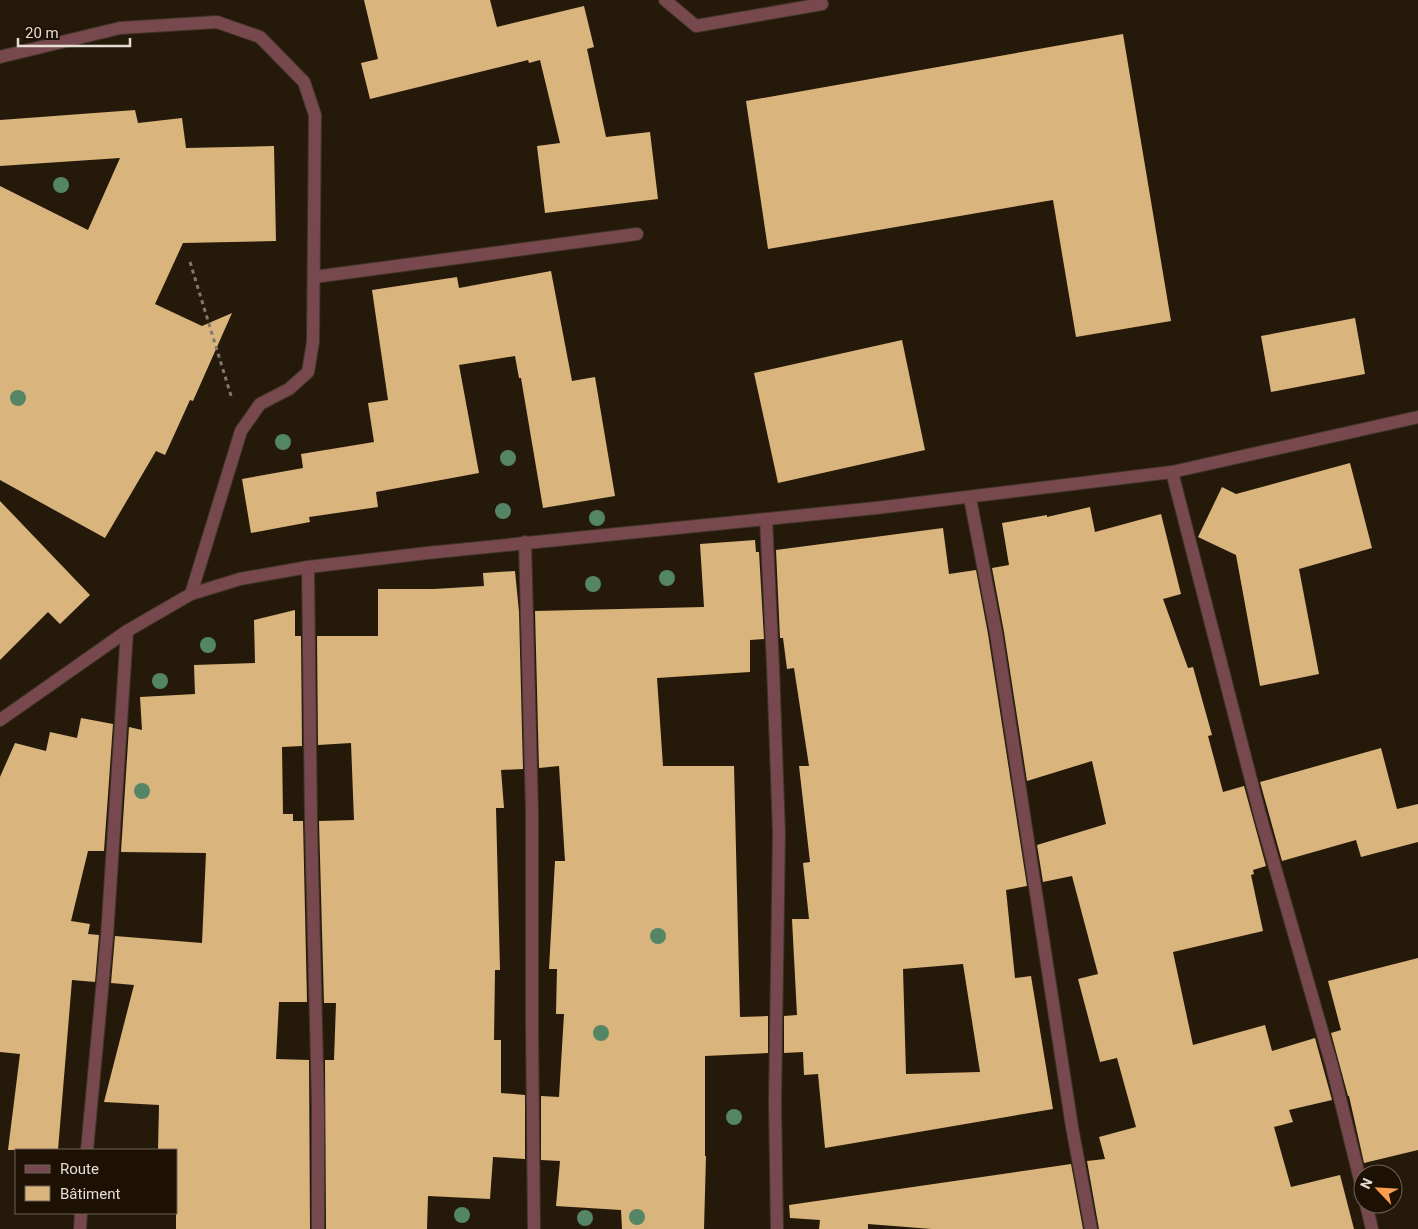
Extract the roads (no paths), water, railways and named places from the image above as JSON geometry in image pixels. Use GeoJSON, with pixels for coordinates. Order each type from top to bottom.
{"type":"FeatureCollection","features":[{"type":"Feature","properties":{"kind":"street"},"geometry":{"type":"LineString","coordinates":[[665,0],[696,26],[822,4]]}},
{"type":"Feature","properties":{"kind":"street"},"geometry":{"type":"LineString","coordinates":[[0,57],[120,28],[217,22],[260,37],[304,82],[315,115],[312,356],[308,372],[289,389],[260,404],[241,430],[191,594]]}},
{"type":"Feature","properties":{"kind":"street"},"geometry":{"type":"LineString","coordinates":[[314,278],[638,234]]}},
{"type":"Feature","properties":{"kind":"street"},"geometry":{"type":"LineString","coordinates":[[0,720],[127,631],[191,594],[240,579],[308,567],[525,542],[970,498],[1172,472],[1418,417]]}},
{"type":"Feature","properties":{"kind":"street"},"geometry":{"type":"LineString","coordinates":[[1172,472],[1260,815],[1332,1066],[1356,1164]]}},
{"type":"Feature","properties":{"kind":"street"},"geometry":{"type":"LineString","coordinates":[[970,498],[996,633],[1072,1128],[1091,1229]]}},
{"type":"Feature","properties":{"kind":"street"},"geometry":{"type":"LineString","coordinates":[[766,519],[779,833],[775,1102],[777,1229]]}},
{"type":"Feature","properties":{"kind":"street"},"geometry":{"type":"LineString","coordinates":[[525,542],[532,811],[534,1229]]}},
{"type":"Feature","properties":{"kind":"street"},"geometry":{"type":"LineString","coordinates":[[308,567],[311,822],[318,1105],[318,1229]]}},
{"type":"Feature","properties":{"kind":"street"},"geometry":{"type":"LineString","coordinates":[[87,1149],[107,936],[127,631]]}},
{"type":"Feature","properties":{"kind":"street"},"geometry":{"type":"LineString","coordinates":[[80,1229],[81,1214]]}},
{"type":"Feature","properties":{"kind":"street"},"geometry":{"type":"LineString","coordinates":[[1368,1214],[1372,1229]]}}]}
